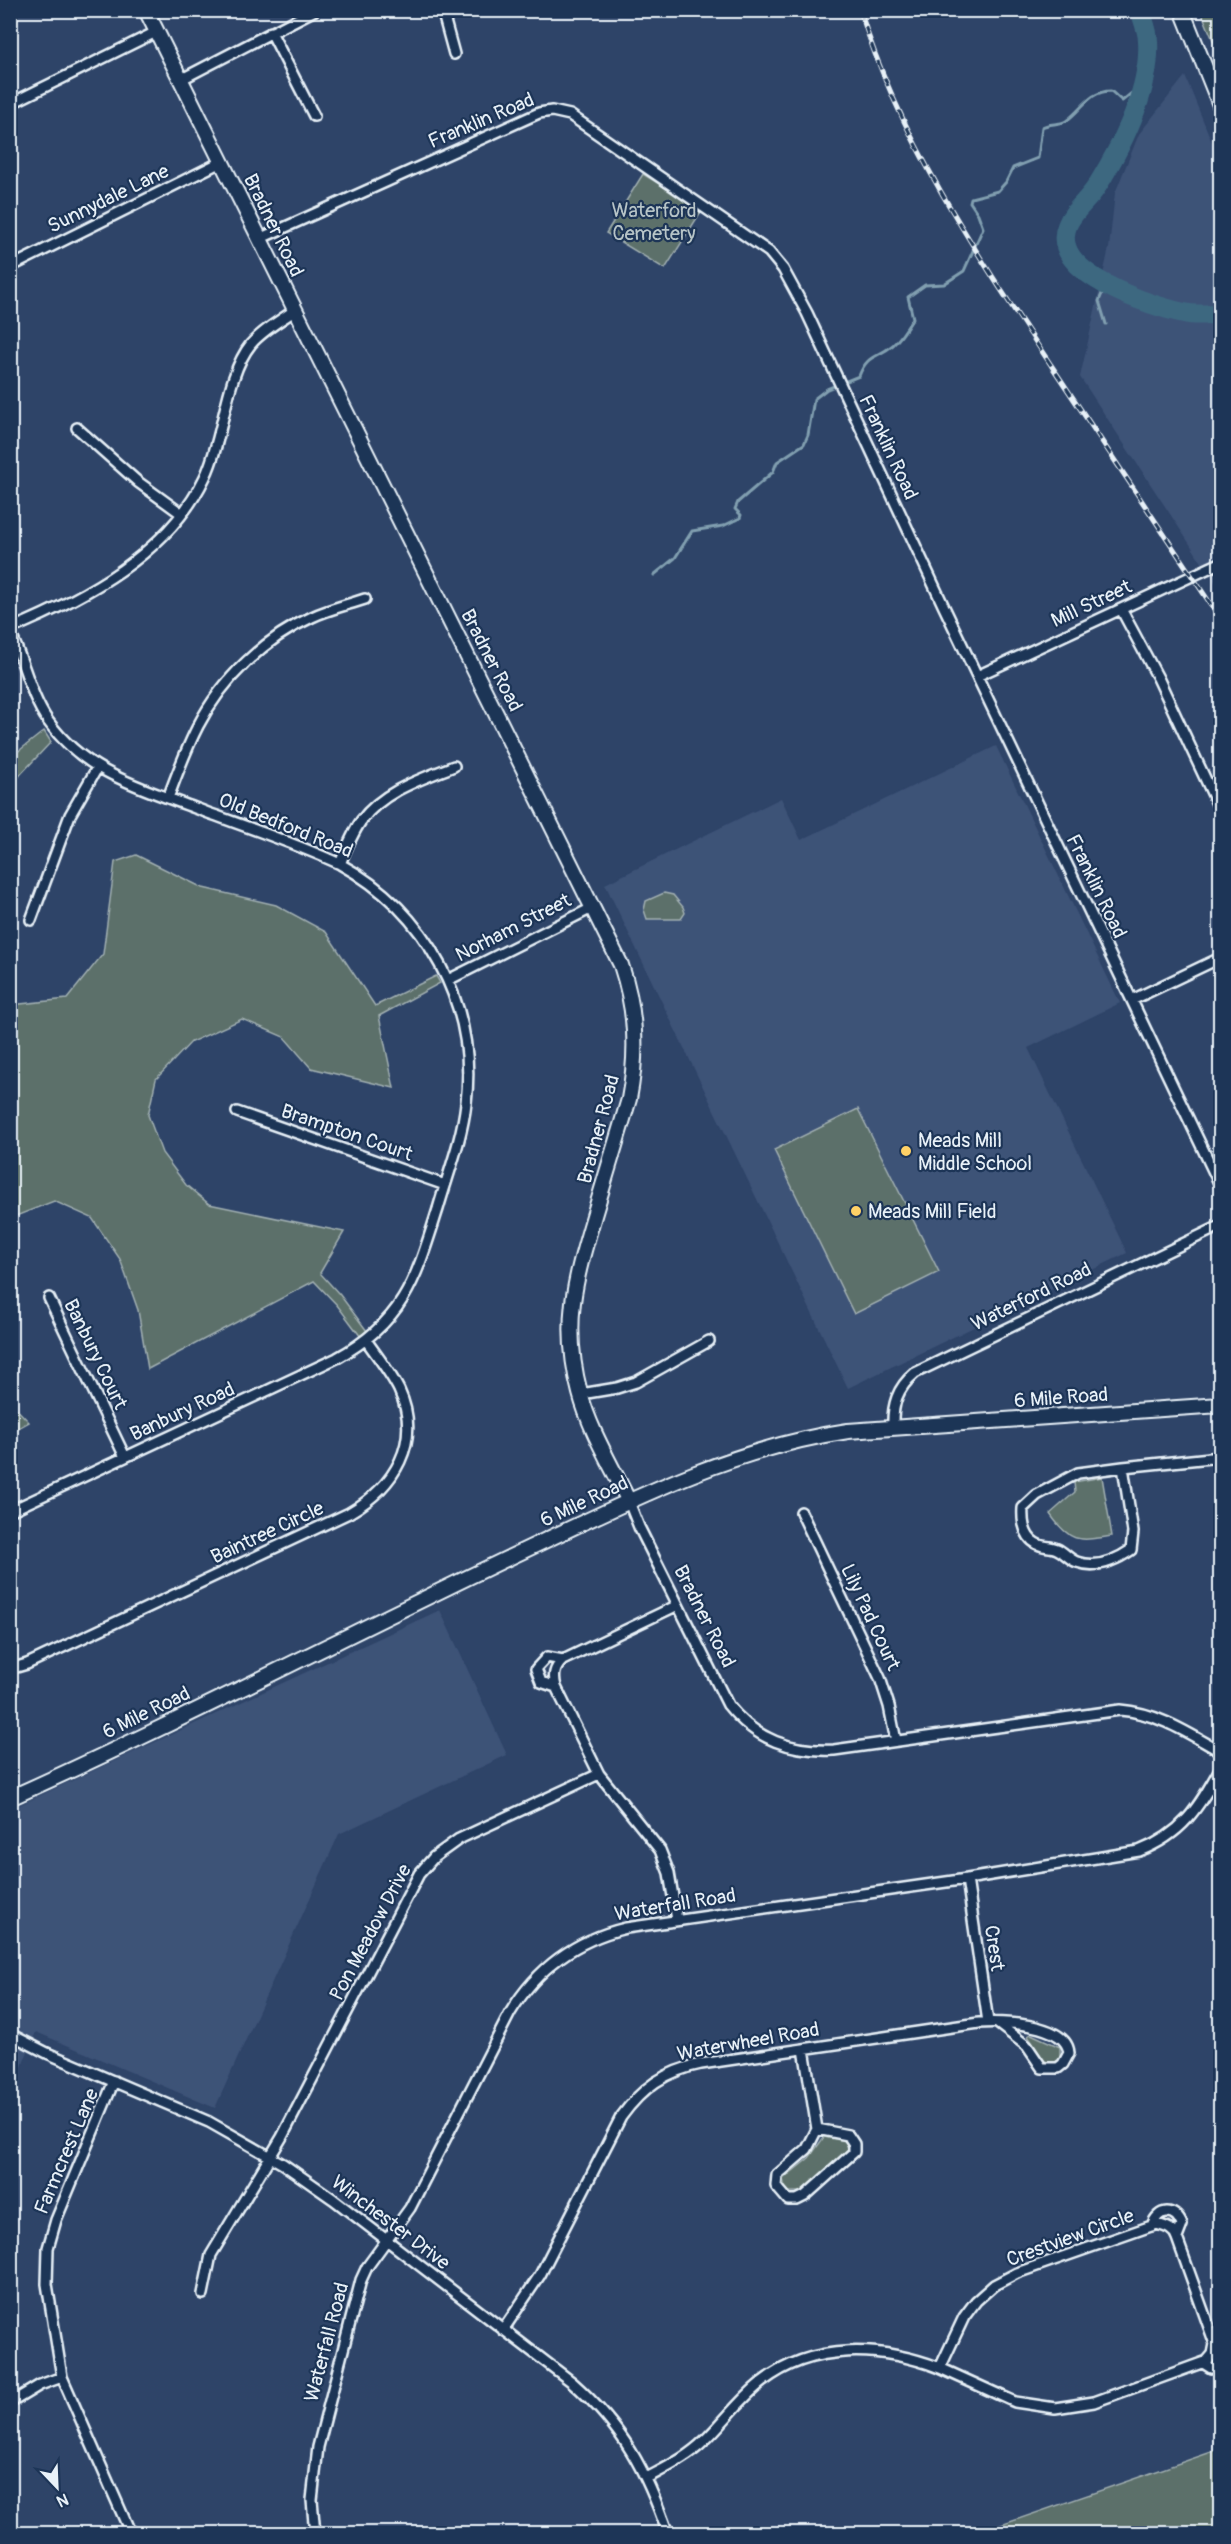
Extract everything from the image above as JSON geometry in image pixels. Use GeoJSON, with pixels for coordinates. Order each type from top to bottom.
{"type":"FeatureCollection","features":[{"type":"Feature","properties":{"kind":"street","name":"Bradner Road"},"geometry":{"type":"LineString","coordinates":[[146,10],[594,907],[615,950],[626,980],[634,1015],[635,1053],[629,1099],[581,1255],[574,1287],[572,1340],[581,1394],[594,1429],[639,1527],[728,1706],[760,1735],[783,1745],[815,1751],[1120,1710],[1143,1713],[1162,1719],[1221,1751]]}},
{"type":"Feature","properties":{"kind":"street"},"geometry":{"type":"LineString","coordinates":[[180,80],[315,10]]}},
{"type":"Feature","properties":{"kind":"street"},"geometry":{"type":"LineString","coordinates":[[442,10],[454,54]]}},
{"type":"Feature","properties":{"kind":"street"},"geometry":{"type":"LineString","coordinates":[[1182,10],[1221,105]]}},
{"type":"Feature","properties":{"kind":"street"},"geometry":{"type":"LineString","coordinates":[[10,104],[156,32]]}},
{"type":"Feature","properties":{"kind":"street"},"geometry":{"type":"LineString","coordinates":[[271,32],[314,116]]}},
{"type":"Feature","properties":{"kind":"street","name":"Franklin Road"},"geometry":{"type":"LineString","coordinates":[[259,239],[539,113],[562,112],[570,115],[769,252],[783,269],[839,380],[977,676],[1221,1185]]}},
{"type":"Feature","properties":{"kind":"street","name":"Sunnydale Lane"},"geometry":{"type":"LineString","coordinates":[[10,267],[221,162]]}},
{"type":"Feature","properties":{"kind":"street"},"geometry":{"type":"LineString","coordinates":[[10,630],[62,606],[102,582],[149,548],[182,514],[199,490],[211,464],[243,356],[260,335],[295,310]]}},
{"type":"Feature","properties":{"kind":"street"},"geometry":{"type":"LineString","coordinates":[[77,428],[138,482],[182,514]]}},
{"type":"Feature","properties":{"kind":"street","name":"Mill Street"},"geometry":{"type":"LineString","coordinates":[[977,676],[1221,563]]}},
{"type":"Feature","properties":{"kind":"street"},"geometry":{"type":"LineString","coordinates":[[168,798],[197,726],[214,698],[238,670],[272,641],[301,622],[365,599]]}},
{"type":"Feature","properties":{"kind":"street"},"geometry":{"type":"LineString","coordinates":[[1121,609],[1158,678],[1221,810]]}},
{"type":"Feature","properties":{"kind":"street","name":"Old Bedford Road"},"geometry":{"type":"LineString","coordinates":[[10,630],[46,718],[72,749],[96,768],[126,783],[340,864],[372,882],[404,911],[428,943],[448,980],[463,1027],[468,1081],[463,1124],[412,1285],[390,1317],[366,1340]]}},
{"type":"Feature","properties":{"kind":"street"},"geometry":{"type":"LineString","coordinates":[[340,864],[357,826],[379,802],[407,785],[453,766]]}},
{"type":"Feature","properties":{"kind":"street"},"geometry":{"type":"LineString","coordinates":[[31,920],[70,815],[96,768]]}},
{"type":"Feature","properties":{"kind":"street","name":"Norham Street"},"geometry":{"type":"LineString","coordinates":[[448,980],[594,907]]}},
{"type":"Feature","properties":{"kind":"street"},"geometry":{"type":"LineString","coordinates":[[1132,1000],[1221,958]]}},
{"type":"Feature","properties":{"kind":"street","name":"Brampton Court"},"geometry":{"type":"LineString","coordinates":[[237,1112],[445,1185]]}},
{"type":"Feature","properties":{"kind":"street","name":"Waterford Road"},"geometry":{"type":"LineString","coordinates":[[893,1428],[893,1406],[899,1390],[909,1378],[924,1367],[1221,1226]]}},
{"type":"Feature","properties":{"kind":"street","name":"Banbury Court"},"geometry":{"type":"LineString","coordinates":[[49,1298],[125,1457]]}},
{"type":"Feature","properties":{"kind":"street","name":"Banbury Road"},"geometry":{"type":"LineString","coordinates":[[10,1511],[337,1358],[366,1340]]}},
{"type":"Feature","properties":{"kind":"street","name":"Baintree Circle"},"geometry":{"type":"LineString","coordinates":[[10,1669],[27,1664],[339,1518],[373,1498],[385,1487],[398,1467],[406,1444],[407,1422],[399,1391],[366,1340]]}},
{"type":"Feature","properties":{"kind":"street"},"geometry":{"type":"LineString","coordinates":[[581,1394],[617,1388],[636,1382],[709,1341]]}},
{"type":"Feature","properties":{"kind":"street","name":"6 Mile Road"},"geometry":{"type":"LineString","coordinates":[[10,1798],[629,1502],[749,1453],[820,1435],[1221,1405]]}},
{"type":"Feature","properties":{"kind":"street"},"geometry":{"type":"LineString","coordinates":[[1123,1467],[1133,1532],[1131,1550],[1115,1561],[1095,1564],[1076,1562],[1056,1548],[1040,1546],[1026,1534],[1022,1521],[1023,1508],[1037,1495],[1078,1473],[1123,1467],[1221,1457]]}},
{"type":"Feature","properties":{"kind":"street","name":"Lily Pad Court"},"geometry":{"type":"LineString","coordinates":[[801,1512],[880,1678],[890,1706],[896,1741]]}},
{"type":"Feature","properties":{"kind":"street"},"geometry":{"type":"LineString","coordinates":[[677,1920],[669,1873],[660,1850],[599,1774],[556,1688],[554,1673],[563,1660],[678,1605]]}},
{"type":"Feature","properties":{"kind":"street"},"geometry":{"type":"LineString","coordinates":[[556,1688],[541,1682],[536,1669],[547,1657],[563,1660]]}},
{"type":"Feature","properties":{"kind":"street","name":"Waterfall Road"},"geometry":{"type":"LineString","coordinates":[[315,2534],[312,2500],[321,2436],[357,2291],[367,2267],[410,2208],[510,2013],[535,1978],[561,1955],[597,1936],[626,1928],[1125,1855],[1152,1846],[1175,1832],[1191,1817],[1221,1769]]}},
{"type":"Feature","properties":{"kind":"street","name":"Pon Meadow Drive"},"geometry":{"type":"LineString","coordinates":[[203,2294],[211,2255],[270,2156],[413,1884],[426,1865],[459,1839],[599,1774]]}},
{"type":"Feature","properties":{"kind":"street","name":"Crest"},"geometry":{"type":"LineString","coordinates":[[967,1879],[992,2023]]}},
{"type":"Feature","properties":{"kind":"street","name":"Waterwheel Road"},"geometry":{"type":"LineString","coordinates":[[503,2330],[540,2275],[621,2118],[644,2090],[665,2076],[690,2066],[992,2023],[1023,2024],[1058,2036],[1069,2046],[1067,2059],[1058,2068],[1042,2068],[1028,2046],[992,2023]]}},
{"type":"Feature","properties":{"kind":"street","name":"Winchester Drive"},"geometry":{"type":"LineString","coordinates":[[10,2034],[47,2053],[208,2122],[270,2156],[333,2199],[572,2382],[600,2408],[624,2438],[647,2478],[668,2534]]}},
{"type":"Feature","properties":{"kind":"street"},"geometry":{"type":"LineString","coordinates":[[804,2049],[817,2129],[807,2149],[777,2175],[776,2186],[788,2200],[797,2200],[805,2196],[854,2152],[855,2144],[848,2135],[817,2129]]}},
{"type":"Feature","properties":{"kind":"street","name":"Farmcrest Lane"},"geometry":{"type":"LineString","coordinates":[[114,2081],[56,2220],[48,2248],[47,2284],[62,2377],[131,2534]]}},
{"type":"Feature","properties":{"kind":"street","name":"Crestview Circle"},"geometry":{"type":"LineString","coordinates":[[1152,2226],[1155,2217],[1167,2212],[1174,2214],[1182,2225],[1177,2238]]}},
{"type":"Feature","properties":{"kind":"street","name":"Crestview Circle"},"geometry":{"type":"LineString","coordinates":[[940,2368],[964,2317],[976,2301],[994,2285],[1017,2273],[1157,2224],[1168,2227],[1175,2233],[1217,2339],[1213,2354],[1203,2363]]}},
{"type":"Feature","properties":{"kind":"street"},"geometry":{"type":"LineString","coordinates":[[647,2478],[698,2447],[763,2381],[801,2361],[829,2352],[876,2352],[910,2358],[940,2368],[1015,2402],[1055,2408],[1094,2402],[1203,2363],[1211,2368],[1221,2367]]}},
{"type":"Feature","properties":{"kind":"street"},"geometry":{"type":"LineString","coordinates":[[10,2403],[40,2385],[62,2377]]}},
{"type":"Feature","properties":{"kind":"shaded area"},"geometry":{"type":"Polygon","coordinates":[[[1185,76],[1220,162],[1220,590],[1080,377],[1109,248],[1115,193],[1139,134],[1185,76]]]}},
{"type":"Feature","properties":{"kind":"shaded area","name":"Meads Mill Middle School"},"geometry":{"type":"Polygon","coordinates":[[[996,746],[1120,1003],[1028,1048],[1127,1253],[848,1388],[605,884],[781,798],[801,840],[996,746]]]}},
{"type":"Feature","properties":{"kind":"shaded area"},"geometry":{"type":"Polygon","coordinates":[[[440,1610],[507,1755],[339,1834],[215,2108],[36,2032],[11,2093],[11,1809],[440,1610]]]}},
{"type":"Feature","properties":{"kind":"green space"},"geometry":{"type":"Polygon","coordinates":[[[1201,11],[1220,11],[1220,57],[1201,11]]]}},
{"type":"Feature","properties":{"kind":"green space","name":"Waterford Cemetery"},"geometry":{"type":"Polygon","coordinates":[[[643,174],[702,210],[665,269],[606,233],[643,174]]]}},
{"type":"Feature","properties":{"kind":"green space"},"geometry":{"type":"Polygon","coordinates":[[[44,731],[51,742],[20,775],[11,789],[11,757],[44,731]]]}},
{"type":"Feature","properties":{"kind":"green space"},"geometry":{"type":"Polygon","coordinates":[[[136,855],[203,888],[276,905],[326,932],[375,1006],[436,976],[440,983],[379,1016],[394,1088],[311,1068],[284,1037],[242,1019],[191,1042],[156,1079],[148,1115],[162,1153],[186,1185],[209,1204],[344,1232],[320,1273],[367,1331],[361,1337],[337,1305],[314,1281],[148,1369],[138,1310],[120,1259],[92,1218],[54,1201],[11,1218],[11,1005],[67,999],[103,954],[115,862],[136,855]]]}},
{"type":"Feature","properties":{"kind":"green space"},"geometry":{"type":"Polygon","coordinates":[[[664,893],[673,895],[685,913],[681,919],[647,919],[644,910],[646,901],[664,893]]]}},
{"type":"Feature","properties":{"kind":"green space","name":"Meads Mill Field"},"geometry":{"type":"Polygon","coordinates":[[[858,1109],[939,1272],[854,1314],[774,1150],[858,1109]]]}},
{"type":"Feature","properties":{"kind":"green space"},"geometry":{"type":"Polygon","coordinates":[[[10,1402],[29,1422],[11,1432],[10,1431],[10,1402]]]}},
{"type":"Feature","properties":{"kind":"green space"},"geometry":{"type":"Polygon","coordinates":[[[1102,1477],[1112,1536],[1091,1539],[1076,1538],[1064,1531],[1050,1514],[1075,1492],[1074,1482],[1102,1477]]]}},
{"type":"Feature","properties":{"kind":"green space"},"geometry":{"type":"Polygon","coordinates":[[[1031,2034],[1060,2047],[1060,2058],[1054,2063],[1044,2061],[1028,2036],[1031,2034]]]}},
{"type":"Feature","properties":{"kind":"green space"},"geometry":{"type":"Polygon","coordinates":[[[824,2137],[846,2141],[848,2149],[846,2154],[800,2192],[788,2192],[783,2179],[809,2158],[824,2137]]]}},
{"type":"Feature","properties":{"kind":"green space"},"geometry":{"type":"Polygon","coordinates":[[[1220,2449],[1220,2533],[978,2533],[1220,2449]]]}},
{"type":"Feature","properties":{"kind":"waterway"},"geometry":{"type":"LineString","coordinates":[[1140,10],[1148,41],[1148,59],[1140,98],[1106,171],[1070,220],[1065,243],[1073,259],[1087,273],[1106,285],[1150,303],[1188,314],[1220,314]]}},
{"type":"Feature","properties":{"kind":"waterway"},"geometry":{"type":"LineString","coordinates":[[654,575],[675,558],[692,531],[723,526],[740,518],[741,515],[735,509],[738,502],[773,472],[777,462],[804,444],[808,435],[814,399],[827,389],[859,376],[869,360],[887,349],[901,336],[913,318],[908,297],[925,285],[944,284],[964,271],[983,228],[970,202],[971,198],[998,191],[1013,168],[1038,158],[1042,127],[1066,121],[1097,94],[1111,91],[1122,101],[1144,83]]}},
{"type":"Feature","properties":{"kind":"waterway"},"geometry":{"type":"LineString","coordinates":[[1106,284],[1099,301],[1106,324]]}},
{"type":"Feature","properties":{"kind":"railway"},"geometry":{"type":"LineString","coordinates":[[860,10],[896,105],[918,150],[968,238],[1220,618]]}},
{"type":"Feature","properties":{"kind":"place","name":"Meads Mill Middle School"},"geometry":{"type":"Point","coordinates":[906,1151]}},
{"type":"Feature","properties":{"kind":"place","name":"Meads Mill Field"},"geometry":{"type":"Point","coordinates":[856,1211]}}]}
